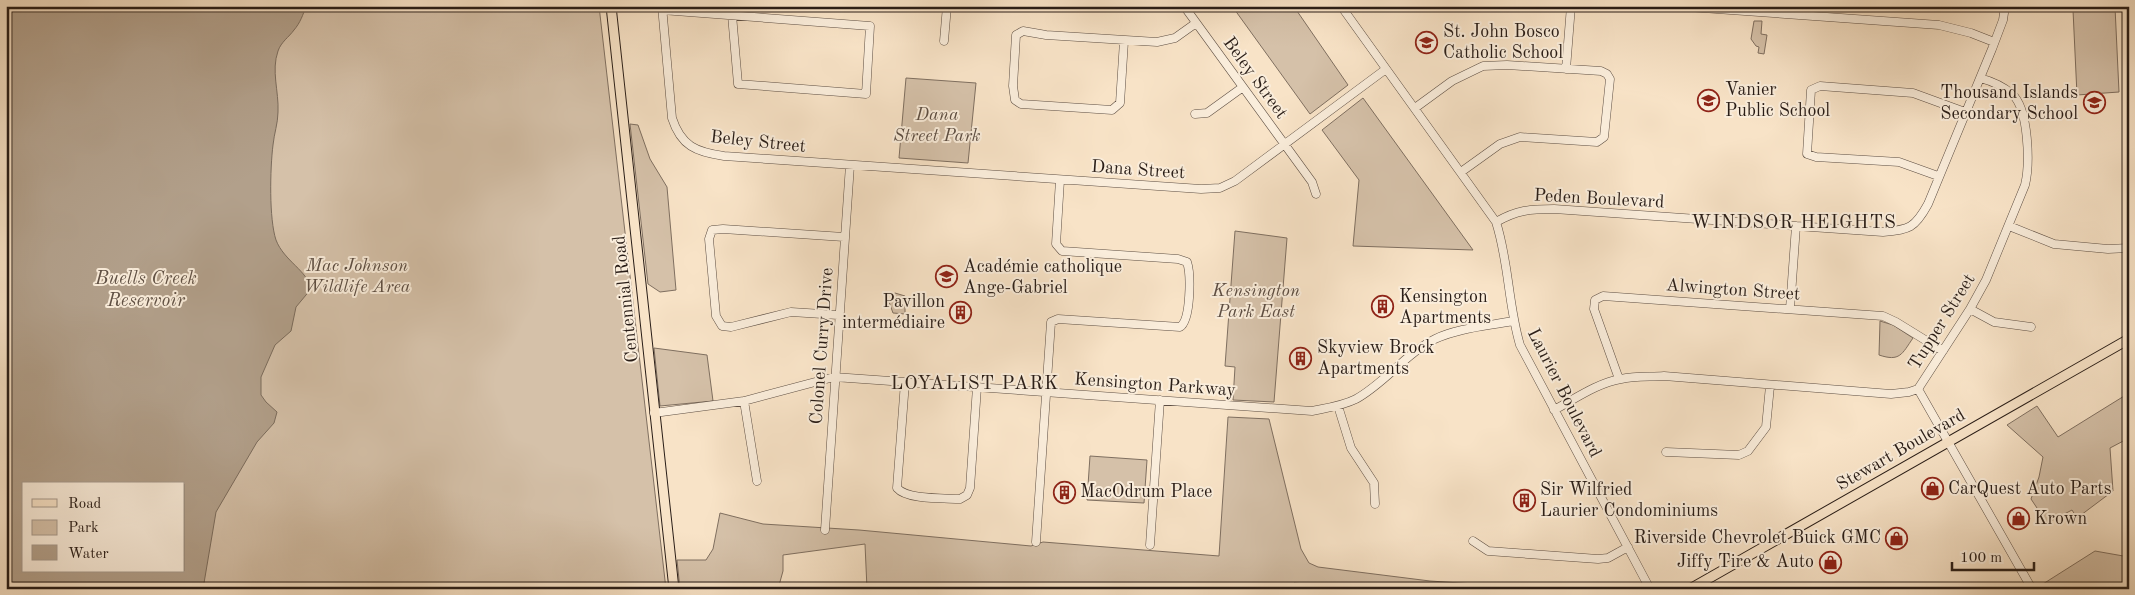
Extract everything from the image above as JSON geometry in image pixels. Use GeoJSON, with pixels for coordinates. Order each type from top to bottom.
{"type":"FeatureCollection","features":[{"type":"Feature","properties":{"kind":"main road","name":"Centennial Road"},"geometry":{"type":"LineString","coordinates":[[611,6],[674,589]]}},
{"type":"Feature","properties":{"kind":"main road","name":"Stewart Boulevard"},"geometry":{"type":"LineString","coordinates":[[1690,589],[2129,340]]}},
{"type":"Feature","properties":{"kind":"street"},"geometry":{"type":"LineString","coordinates":[[944,41],[947,6]]}},
{"type":"Feature","properties":{"kind":"street","name":"Beley Street"},"geometry":{"type":"LineString","coordinates":[[1184,6],[1312,182],[1316,194]]}},
{"type":"Feature","properties":{"kind":"street","name":"Laurier Boulevard"},"geometry":{"type":"LineString","coordinates":[[1342,6],[1496,222],[1504,246],[1513,321],[1520,345],[1650,589]]}},
{"type":"Feature","properties":{"kind":"street"},"geometry":{"type":"LineString","coordinates":[[1566,68],[1571,6]]}},
{"type":"Feature","properties":{"kind":"street"},"geometry":{"type":"LineString","coordinates":[[1674,6],[1939,25],[1971,33],[1994,42]]}},
{"type":"Feature","properties":{"kind":"street","name":"Peden Boulevard"},"geometry":{"type":"LineString","coordinates":[[1496,222],[1512,213],[1524,210],[1554,209],[1883,232],[1906,230],[1921,218],[1980,78],[2005,6]]}},
{"type":"Feature","properties":{"kind":"street"},"geometry":{"type":"LineString","coordinates":[[662,8],[870,26],[866,94],[738,84],[732,15]]}},
{"type":"Feature","properties":{"kind":"street","name":"Beley Street"},"geometry":{"type":"LineString","coordinates":[[662,8],[672,118],[676,133],[683,141],[694,149],[705,153],[850,165]]}},
{"type":"Feature","properties":{"kind":"street"},"geometry":{"type":"LineString","coordinates":[[1124,41],[1120,103],[1112,110],[1021,104],[1015,100],[1013,86],[1016,35],[1023,31],[1124,41],[1157,42],[1175,38],[1196,22]]}},
{"type":"Feature","properties":{"kind":"street"},"geometry":{"type":"LineString","coordinates":[[1415,108],[1452,81],[1483,66],[1566,68],[1602,71],[1608,74],[1610,84],[1604,137],[1597,142],[1520,137],[1500,144],[1461,172]]}},
{"type":"Feature","properties":{"kind":"street","name":"Dana Street"},"geometry":{"type":"LineString","coordinates":[[850,165],[1201,189],[1220,188],[1235,181],[1386,69]]}},
{"type":"Feature","properties":{"kind":"street","name":"Tupper Street"},"geometry":{"type":"LineString","coordinates":[[1554,410],[1605,384],[1619,379],[1664,376],[1770,386],[1891,394],[1918,389],[1944,351],[1986,280],[2009,226],[2029,170],[2021,107],[2013,95],[1994,83],[1980,78]]}},
{"type":"Feature","properties":{"kind":"street"},"geometry":{"type":"LineString","coordinates":[[1938,176],[1899,162],[1816,157],[1807,154],[1811,90],[1820,86],[1913,93],[1965,112]]}},
{"type":"Feature","properties":{"kind":"street"},"geometry":{"type":"LineString","coordinates":[[1195,114],[1207,113],[1243,87]]}},
{"type":"Feature","properties":{"kind":"street","name":"Colonel Curry Drive"},"geometry":{"type":"LineString","coordinates":[[825,530],[838,315],[850,165]]}},
{"type":"Feature","properties":{"kind":"street"},"geometry":{"type":"LineString","coordinates":[[1036,542],[1051,322],[1058,318],[1180,327],[1186,321],[1190,282],[1187,262],[1178,259],[1062,251],[1056,244],[1060,180]]}},
{"type":"Feature","properties":{"kind":"street"},"geometry":{"type":"LineString","coordinates":[[1790,309],[1796,226]]}},
{"type":"Feature","properties":{"kind":"street"},"geometry":{"type":"LineString","coordinates":[[2009,226],[2054,244],[2129,248]]}},
{"type":"Feature","properties":{"kind":"street"},"geometry":{"type":"LineString","coordinates":[[838,315],[799,311],[731,327],[722,326],[716,316],[709,238],[712,230],[723,229],[844,237]]}},
{"type":"Feature","properties":{"kind":"street","name":"Alwington Street"},"geometry":{"type":"LineString","coordinates":[[1619,379],[1594,309],[1595,300],[1603,296],[1883,316],[1944,351]]}},
{"type":"Feature","properties":{"kind":"street"},"geometry":{"type":"LineString","coordinates":[[1970,309],[1994,322],[2031,326]]}},
{"type":"Feature","properties":{"kind":"street","name":"Kensington Parkway"},"geometry":{"type":"LineString","coordinates":[[654,413],[744,401],[834,377],[1312,411],[1338,406],[1355,399],[1377,385],[1422,346],[1436,338],[1513,321]]}},
{"type":"Feature","properties":{"kind":"street"},"geometry":{"type":"LineString","coordinates":[[904,382],[897,488],[901,494],[910,496],[960,499],[968,495],[977,387]]}},
{"type":"Feature","properties":{"kind":"street"},"geometry":{"type":"LineString","coordinates":[[1666,452],[1739,456],[1748,451],[1766,426],[1770,386]]}},
{"type":"Feature","properties":{"kind":"street"},"geometry":{"type":"LineString","coordinates":[[1918,389],[2032,589]]}},
{"type":"Feature","properties":{"kind":"street"},"geometry":{"type":"LineString","coordinates":[[1150,545],[1160,400]]}},
{"type":"Feature","properties":{"kind":"street"},"geometry":{"type":"LineString","coordinates":[[744,401],[757,481]]}},
{"type":"Feature","properties":{"kind":"street"},"geometry":{"type":"LineString","coordinates":[[1338,406],[1352,448],[1374,483],[1376,504]]}},
{"type":"Feature","properties":{"kind":"street"},"geometry":{"type":"LineString","coordinates":[[1472,541],[1488,551],[1598,559],[1608,558],[1628,547]]}},
{"type":"Feature","properties":{"kind":"green space","name":"Mac Johnson Wildlife Area"},"geometry":{"type":"Polygon","coordinates":[[[6,6],[599,6],[666,589],[6,589],[6,6]]]}},
{"type":"Feature","properties":{"kind":"green space"},"geometry":{"type":"Polygon","coordinates":[[[1232,6],[1297,6],[1297,11],[1348,85],[1310,114],[1232,6]]]}},
{"type":"Feature","properties":{"kind":"green space"},"geometry":{"type":"Polygon","coordinates":[[[2115,7],[2119,92],[2077,95],[2073,10],[2115,7]]]}},
{"type":"Feature","properties":{"kind":"green space"},"geometry":{"type":"Polygon","coordinates":[[[1754,21],[1762,21],[1761,34],[1767,35],[1764,54],[1758,53],[1759,47],[1751,39],[1754,21]]]}},
{"type":"Feature","properties":{"kind":"green space","name":"Dana Street Park"},"geometry":{"type":"Polygon","coordinates":[[[906,78],[976,83],[968,163],[899,158],[906,78]]]}},
{"type":"Feature","properties":{"kind":"green space"},"geometry":{"type":"Polygon","coordinates":[[[1363,98],[1473,250],[1353,246],[1359,180],[1322,130],[1363,98]]]}},
{"type":"Feature","properties":{"kind":"green space"},"geometry":{"type":"Polygon","coordinates":[[[630,124],[638,125],[650,159],[667,187],[676,290],[660,292],[648,284],[630,124]]]}},
{"type":"Feature","properties":{"kind":"green space","name":"Kensington Park East"},"geometry":{"type":"Polygon","coordinates":[[[1235,231],[1287,238],[1274,402],[1233,400],[1235,367],[1225,366],[1235,231]]]}},
{"type":"Feature","properties":{"kind":"green space"},"geometry":{"type":"Polygon","coordinates":[[[895,293],[905,296],[905,314],[893,313],[889,302],[895,293]]]}},
{"type":"Feature","properties":{"kind":"green space"},"geometry":{"type":"Polygon","coordinates":[[[1880,321],[1893,325],[1913,338],[1900,355],[1892,358],[1879,355],[1880,321]]]}},
{"type":"Feature","properties":{"kind":"green space"},"geometry":{"type":"Polygon","coordinates":[[[654,348],[707,355],[713,401],[660,406],[654,348]]]}},
{"type":"Feature","properties":{"kind":"green space"},"geometry":{"type":"Polygon","coordinates":[[[2129,393],[2129,438],[2110,448],[2113,491],[2077,518],[2072,510],[2047,523],[2031,499],[2039,477],[2043,457],[2007,425],[2037,406],[2058,437],[2129,393]]]}},
{"type":"Feature","properties":{"kind":"green space"},"geometry":{"type":"Polygon","coordinates":[[[1228,417],[1269,419],[1301,549],[1309,563],[1318,567],[1430,581],[1520,587],[1521,589],[1351,589],[1294,583],[1295,589],[867,589],[865,544],[783,555],[783,571],[778,589],[680,589],[677,560],[706,560],[713,549],[720,513],[763,524],[859,530],[1031,546],[1043,542],[1219,556],[1228,417]]]}},
{"type":"Feature","properties":{"kind":"green space"},"geometry":{"type":"Polygon","coordinates":[[[1090,456],[1147,460],[1144,503],[1087,500],[1090,456]]]}},
{"type":"Feature","properties":{"kind":"green space"},"geometry":{"type":"Polygon","coordinates":[[[2095,551],[2129,557],[2129,589],[2035,589],[2095,551]]]}},
{"type":"Feature","properties":{"kind":"water","name":"Buells Creek Reservoir"},"geometry":{"type":"Polygon","coordinates":[[[6,6],[306,6],[298,25],[279,48],[276,59],[275,74],[278,112],[272,155],[271,194],[272,220],[276,240],[284,254],[305,277],[311,289],[296,307],[291,331],[275,345],[261,377],[261,395],[277,412],[274,423],[257,442],[216,512],[203,589],[6,589],[6,6]]]}},
{"type":"Feature","properties":{"kind":"place","name":"St. John Bosco Catholic School"},"geometry":{"type":"Point","coordinates":[1427,42]}},
{"type":"Feature","properties":{"kind":"place","name":"Vanier Public School"},"geometry":{"type":"Point","coordinates":[1709,100]}},
{"type":"Feature","properties":{"kind":"place","name":"Thousand Islands Secondary School"},"geometry":{"type":"Point","coordinates":[2094,103]}},
{"type":"Feature","properties":{"kind":"place","name":"Académie catholique Ange-Gabriel"},"geometry":{"type":"Point","coordinates":[947,277]}},
{"type":"Feature","properties":{"kind":"place","name":"Kensington Apartments"},"geometry":{"type":"Point","coordinates":[1383,307]}},
{"type":"Feature","properties":{"kind":"place","name":"Pavillon intermédiaire"},"geometry":{"type":"Point","coordinates":[961,312]}},
{"type":"Feature","properties":{"kind":"place","name":"Skyview Brock Apartments"},"geometry":{"type":"Point","coordinates":[1301,358]}},
{"type":"Feature","properties":{"kind":"place","name":"CarQuest Auto Parts"},"geometry":{"type":"Point","coordinates":[1932,489]}},
{"type":"Feature","properties":{"kind":"place","name":"MacOdrum Place"},"geometry":{"type":"Point","coordinates":[1064,492]}},
{"type":"Feature","properties":{"kind":"place","name":"Sir Wilfried Laurier Condominiums"},"geometry":{"type":"Point","coordinates":[1524,500]}},
{"type":"Feature","properties":{"kind":"place","name":"Krown"},"geometry":{"type":"Point","coordinates":[2018,519]}},
{"type":"Feature","properties":{"kind":"place","name":"Riverside Chevrolet Buick GMC"},"geometry":{"type":"Point","coordinates":[1897,538]}},
{"type":"Feature","properties":{"kind":"place","name":"Jiffy Tire & Auto"},"geometry":{"type":"Point","coordinates":[1830,562]}},
{"type":"Feature","properties":{"kind":"district","name":"WINDSOR HEIGHTS"},"geometry":{"type":"Point","coordinates":[1794,223]}},
{"type":"Feature","properties":{"kind":"district","name":"LOYALIST PARK"},"geometry":{"type":"Point","coordinates":[975,384]}}]}
